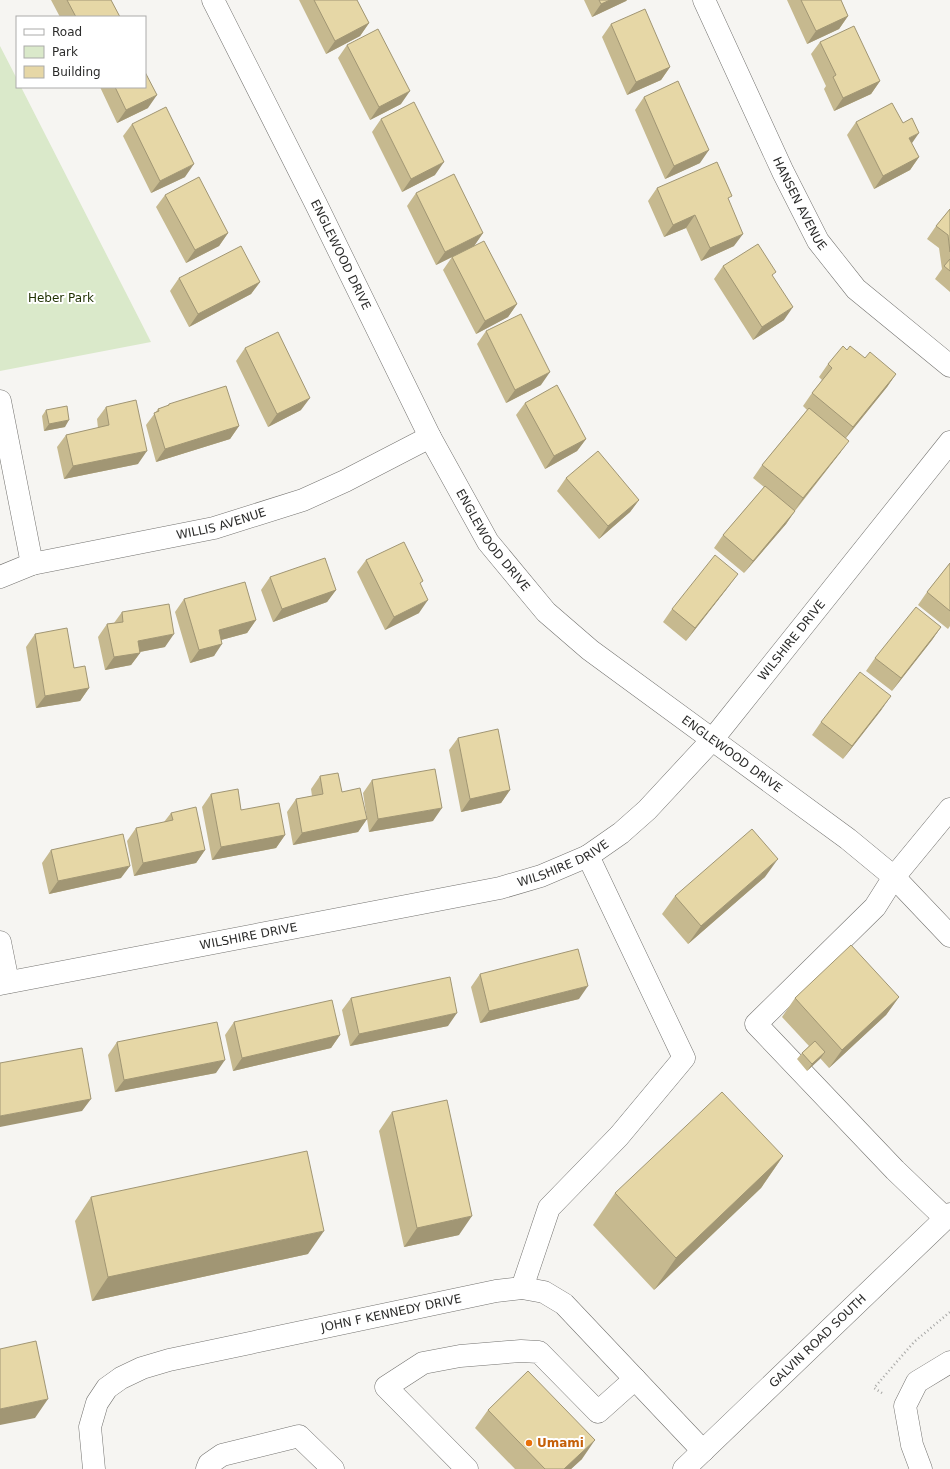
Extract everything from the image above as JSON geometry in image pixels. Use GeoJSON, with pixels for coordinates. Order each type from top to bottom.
{"type":"FeatureCollection","features":[{"type":"Feature","properties":{"kind":"street","name":"ENGLEWOOD DRIVE"},"geometry":{"type":"LineString","coordinates":[[212,0],[316,204],[430,437],[488,542],[546,612],[590,650],[848,839],[894,877],[950,936]]}},
{"type":"Feature","properties":{"kind":"street","name":"HANSEN AVENUE"},"geometry":{"type":"LineString","coordinates":[[704,0],[783,172],[818,241],[856,289],[950,366]]}},
{"type":"Feature","properties":{"kind":"street"},"geometry":{"type":"LineString","coordinates":[[0,401],[32,564]]}},
{"type":"Feature","properties":{"kind":"street","name":"WILLIS AVENUE"},"geometry":{"type":"LineString","coordinates":[[0,577],[32,564],[214,528],[302,500],[345,481],[430,437]]}},
{"type":"Feature","properties":{"kind":"street","name":"WILSHIRE DRIVE"},"geometry":{"type":"LineString","coordinates":[[4,983],[500,888],[541,876],[588,856],[621,833],[646,810],[712,740],[950,442]]}},
{"type":"Feature","properties":{"kind":"street"},"geometry":{"type":"LineString","coordinates":[[948,1216],[895,1170],[756,1024],[875,907],[894,877],[950,809]]}},
{"type":"Feature","properties":{"kind":"street"},"geometry":{"type":"LineString","coordinates":[[522,1288],[549,1208],[619,1136],[684,1058],[588,856]]}},
{"type":"Feature","properties":{"kind":"street"},"geometry":{"type":"LineString","coordinates":[[0,942],[4,983]]}},
{"type":"Feature","properties":{"kind":"street","name":"GALVIN ROAD SOUTH"},"geometry":{"type":"LineString","coordinates":[[684,1469],[948,1216]]}},
{"type":"Feature","properties":{"kind":"street","name":"JOHN F KENNEDY DRIVE"},"geometry":{"type":"LineString","coordinates":[[94,1469],[90,1427],[97,1403],[107,1388],[120,1378],[142,1368],[168,1360],[496,1291],[522,1288],[544,1292],[564,1304],[703,1451]]}},
{"type":"Feature","properties":{"kind":"street"},"geometry":{"type":"LineString","coordinates":[[467,1469],[386,1387],[423,1362],[460,1356],[521,1351],[539,1352],[598,1412],[635,1379]]}},
{"type":"Feature","properties":{"kind":"street"},"geometry":{"type":"LineString","coordinates":[[921,1469],[912,1445],[905,1406],[917,1382],[950,1362]]}},
{"type":"Feature","properties":{"kind":"street"},"geometry":{"type":"LineString","coordinates":[[207,1469],[209,1464],[222,1455],[299,1436],[333,1469]]}},
{"type":"Feature","properties":{"kind":"green space","name":"Heber Park"},"geometry":{"type":"Polygon","coordinates":[[[0,46],[16,77],[16,88],[22,88],[151,342],[0,371],[0,46]]]}},
{"type":"Feature","properties":{"kind":"building"},"geometry":{"type":"Polygon","coordinates":[[[67,0],[111,0],[119,16],[75,16],[67,0]]]}},
{"type":"Feature","properties":{"kind":"building"},"geometry":{"type":"Polygon","coordinates":[[[314,0],[357,0],[369,23],[335,41],[314,0]]]}},
{"type":"Feature","properties":{"kind":"building"},"geometry":{"type":"Polygon","coordinates":[[[599,0],[610,0],[601,4],[599,0]]]}},
{"type":"Feature","properties":{"kind":"building"},"geometry":{"type":"Polygon","coordinates":[[[801,0],[841,0],[848,16],[816,31],[801,0]]]}},
{"type":"Feature","properties":{"kind":"building"},"geometry":{"type":"Polygon","coordinates":[[[645,9],[670,67],[636,82],[611,24],[645,9]]]}},
{"type":"Feature","properties":{"kind":"building"},"geometry":{"type":"Polygon","coordinates":[[[854,26],[880,81],[843,98],[833,77],[836,75],[820,42],[854,26]]]}},
{"type":"Feature","properties":{"kind":"building"},"geometry":{"type":"Polygon","coordinates":[[[378,29],[410,91],[379,107],[347,45],[378,29]]]}},
{"type":"Feature","properties":{"kind":"building"},"geometry":{"type":"Polygon","coordinates":[[[146,74],[157,95],[126,110],[115,88],[146,88],[146,74]]]}},
{"type":"Feature","properties":{"kind":"building"},"geometry":{"type":"Polygon","coordinates":[[[678,81],[709,150],[674,166],[644,97],[678,81]]]}},
{"type":"Feature","properties":{"kind":"building"},"geometry":{"type":"Polygon","coordinates":[[[414,102],[444,162],[411,179],[381,119],[414,102]]]}},
{"type":"Feature","properties":{"kind":"building"},"geometry":{"type":"Polygon","coordinates":[[[892,103],[903,123],[912,118],[919,133],[909,138],[919,157],[883,176],[856,122],[892,103]]]}},
{"type":"Feature","properties":{"kind":"building"},"geometry":{"type":"Polygon","coordinates":[[[166,107],[194,164],[160,181],[132,124],[166,107]]]}},
{"type":"Feature","properties":{"kind":"building"},"geometry":{"type":"Polygon","coordinates":[[[717,162],[732,196],[728,198],[743,234],[710,248],[695,215],[673,225],[657,188],[717,162]]]}},
{"type":"Feature","properties":{"kind":"building"},"geometry":{"type":"Polygon","coordinates":[[[454,174],[483,233],[445,252],[416,193],[454,174]]]}},
{"type":"Feature","properties":{"kind":"building"},"geometry":{"type":"Polygon","coordinates":[[[199,177],[228,233],[195,250],[165,195],[199,177]]]}},
{"type":"Feature","properties":{"kind":"building"},"geometry":{"type":"Polygon","coordinates":[[[950,209],[950,252],[948,235],[936,226],[950,209]]]}},
{"type":"Feature","properties":{"kind":"building"},"geometry":{"type":"Polygon","coordinates":[[[484,241],[517,304],[485,321],[452,257],[484,241]]]}},
{"type":"Feature","properties":{"kind":"building"},"geometry":{"type":"Polygon","coordinates":[[[758,244],[776,272],[772,275],[793,307],[762,327],[723,266],[758,244]]]}},
{"type":"Feature","properties":{"kind":"building"},"geometry":{"type":"Polygon","coordinates":[[[241,246],[260,282],[198,314],[179,278],[241,246]]]}},
{"type":"Feature","properties":{"kind":"building"},"geometry":{"type":"Polygon","coordinates":[[[950,259],[950,271],[944,266],[950,259]]]}},
{"type":"Feature","properties":{"kind":"building"},"geometry":{"type":"Polygon","coordinates":[[[521,314],[550,372],[515,390],[486,331],[521,314]]]}},
{"type":"Feature","properties":{"kind":"building"},"geometry":{"type":"Polygon","coordinates":[[[278,332],[310,398],[277,414],[245,348],[278,332]]]}},
{"type":"Feature","properties":{"kind":"building"},"geometry":{"type":"Polygon","coordinates":[[[843,346],[847,350],[850,346],[865,358],[870,352],[896,374],[853,427],[812,393],[832,368],[828,364],[843,346]]]}},
{"type":"Feature","properties":{"kind":"building"},"geometry":{"type":"Polygon","coordinates":[[[557,385],[586,439],[554,456],[525,403],[557,385]]]}},
{"type":"Feature","properties":{"kind":"building"},"geometry":{"type":"Polygon","coordinates":[[[226,386],[239,426],[165,449],[154,413],[159,411],[158,409],[169,404],[226,386]]]}},
{"type":"Feature","properties":{"kind":"building"},"geometry":{"type":"Polygon","coordinates":[[[136,400],[147,451],[73,466],[66,435],[109,425],[106,407],[136,400]]]}},
{"type":"Feature","properties":{"kind":"building"},"geometry":{"type":"Polygon","coordinates":[[[67,406],[69,420],[49,424],[46,410],[67,406]]]}},
{"type":"Feature","properties":{"kind":"building"},"geometry":{"type":"Polygon","coordinates":[[[809,408],[849,441],[803,498],[762,465],[809,408]]]}},
{"type":"Feature","properties":{"kind":"building"},"geometry":{"type":"Polygon","coordinates":[[[598,451],[639,500],[608,526],[566,478],[598,451]]]}},
{"type":"Feature","properties":{"kind":"building"},"geometry":{"type":"Polygon","coordinates":[[[765,486],[795,511],[753,561],[723,535],[765,486]]]}},
{"type":"Feature","properties":{"kind":"building"},"geometry":{"type":"Polygon","coordinates":[[[404,542],[423,581],[420,583],[428,600],[394,617],[366,560],[404,542]]]}},
{"type":"Feature","properties":{"kind":"building"},"geometry":{"type":"Polygon","coordinates":[[[715,555],[738,574],[695,628],[672,609],[715,555]]]}},
{"type":"Feature","properties":{"kind":"building"},"geometry":{"type":"Polygon","coordinates":[[[325,558],[336,590],[282,609],[270,577],[325,558]]]}},
{"type":"Feature","properties":{"kind":"building"},"geometry":{"type":"Polygon","coordinates":[[[950,563],[950,611],[927,592],[950,563]]]}},
{"type":"Feature","properties":{"kind":"building"},"geometry":{"type":"Polygon","coordinates":[[[245,582],[256,620],[219,630],[222,644],[199,650],[184,599],[245,582]]]}},
{"type":"Feature","properties":{"kind":"building"},"geometry":{"type":"Polygon","coordinates":[[[169,604],[174,634],[138,641],[140,653],[114,657],[107,624],[123,622],[122,612],[169,604]]]}},
{"type":"Feature","properties":{"kind":"building"},"geometry":{"type":"Polygon","coordinates":[[[916,607],[941,627],[901,678],[875,658],[916,607]]]}},
{"type":"Feature","properties":{"kind":"building"},"geometry":{"type":"Polygon","coordinates":[[[67,628],[74,668],[85,666],[89,688],[45,696],[35,634],[67,628]]]}},
{"type":"Feature","properties":{"kind":"building"},"geometry":{"type":"Polygon","coordinates":[[[860,672],[891,696],[852,746],[821,722],[860,672]]]}},
{"type":"Feature","properties":{"kind":"building"},"geometry":{"type":"Polygon","coordinates":[[[498,729],[510,790],[470,799],[458,738],[498,729]]]}},
{"type":"Feature","properties":{"kind":"building"},"geometry":{"type":"Polygon","coordinates":[[[435,769],[442,808],[378,819],[372,780],[435,769]]]}},
{"type":"Feature","properties":{"kind":"building"},"geometry":{"type":"Polygon","coordinates":[[[338,773],[342,792],[360,788],[367,819],[302,833],[296,799],[323,794],[320,776],[338,773]]]}},
{"type":"Feature","properties":{"kind":"building"},"geometry":{"type":"Polygon","coordinates":[[[238,789],[241,810],[279,803],[285,835],[221,847],[211,794],[238,789]]]}},
{"type":"Feature","properties":{"kind":"building"},"geometry":{"type":"Polygon","coordinates":[[[196,807],[205,850],[143,863],[136,828],[173,820],[171,813],[196,807]]]}},
{"type":"Feature","properties":{"kind":"building"},"geometry":{"type":"Polygon","coordinates":[[[752,829],[778,859],[701,926],[675,896],[752,829]]]}},
{"type":"Feature","properties":{"kind":"building"},"geometry":{"type":"Polygon","coordinates":[[[123,834],[130,866],[58,881],[51,850],[123,834]]]}},
{"type":"Feature","properties":{"kind":"building"},"geometry":{"type":"Polygon","coordinates":[[[851,945],[899,997],[842,1050],[795,998],[851,945]]]}},
{"type":"Feature","properties":{"kind":"building"},"geometry":{"type":"Polygon","coordinates":[[[578,949],[588,986],[489,1011],[480,974],[578,949]]]}},
{"type":"Feature","properties":{"kind":"building"},"geometry":{"type":"Polygon","coordinates":[[[450,977],[457,1013],[359,1034],[351,998],[450,977]]]}},
{"type":"Feature","properties":{"kind":"building"},"geometry":{"type":"Polygon","coordinates":[[[332,1000],[340,1035],[242,1058],[234,1022],[332,1000]]]}},
{"type":"Feature","properties":{"kind":"building"},"geometry":{"type":"Polygon","coordinates":[[[217,1022],[225,1060],[124,1080],[117,1042],[217,1022]]]}},
{"type":"Feature","properties":{"kind":"building"},"geometry":{"type":"Polygon","coordinates":[[[815,1041],[825,1052],[812,1064],[802,1053],[815,1041]]]}},
{"type":"Feature","properties":{"kind":"building"},"geometry":{"type":"Polygon","coordinates":[[[82,1048],[91,1099],[0,1116],[0,1063],[82,1048]]]}},
{"type":"Feature","properties":{"kind":"building"},"geometry":{"type":"Polygon","coordinates":[[[722,1092],[783,1156],[676,1258],[615,1193],[722,1092]]]}},
{"type":"Feature","properties":{"kind":"building"},"geometry":{"type":"Polygon","coordinates":[[[447,1100],[472,1216],[417,1228],[392,1112],[447,1100]]]}},
{"type":"Feature","properties":{"kind":"building"},"geometry":{"type":"Polygon","coordinates":[[[307,1151],[324,1231],[108,1277],[91,1197],[307,1151]]]}},
{"type":"Feature","properties":{"kind":"building"},"geometry":{"type":"Polygon","coordinates":[[[36,1341],[48,1399],[0,1409],[0,1349],[36,1341]]]}},
{"type":"Feature","properties":{"kind":"building"},"geometry":{"type":"Polygon","coordinates":[[[528,1371],[595,1440],[564,1469],[545,1469],[488,1410],[528,1371]]]}},
{"type":"Feature","properties":{"kind":"place","name":"Umami"},"geometry":{"type":"Point","coordinates":[529,1443]}}]}
